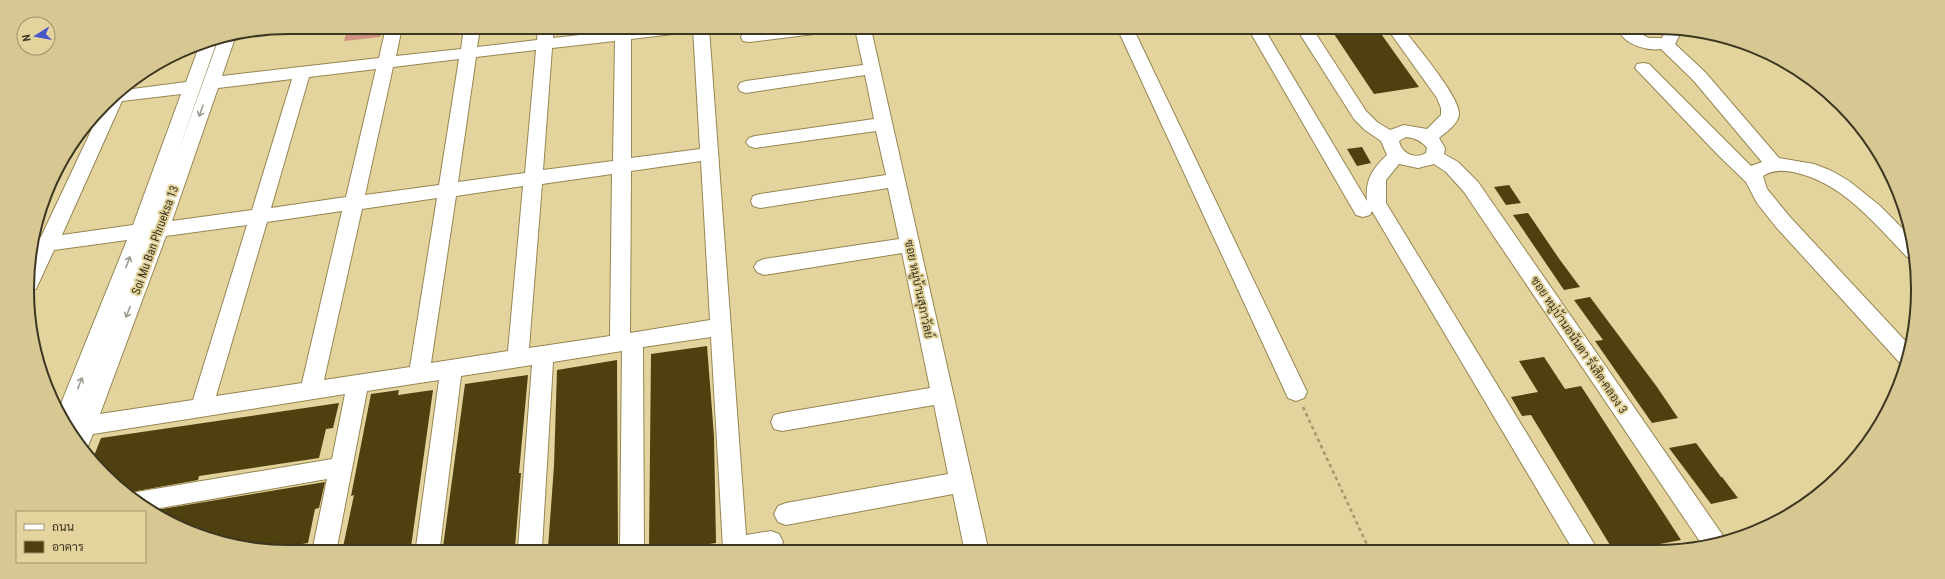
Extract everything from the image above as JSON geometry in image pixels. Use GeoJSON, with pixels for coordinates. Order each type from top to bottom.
{"type":"FeatureCollection","features":[{"type":"Feature","properties":{"kind":"street"},"geometry":{"type":"LineString","coordinates":[[311,390],[392,34]]}},
{"type":"Feature","properties":{"kind":"street"},"geometry":{"type":"LineString","coordinates":[[420,374],[471,34]]}},
{"type":"Feature","properties":{"kind":"street"},"geometry":{"type":"LineString","coordinates":[[211,83],[468,54],[545,36],[584,34]]}},
{"type":"Feature","properties":{"kind":"street"},"geometry":{"type":"LineString","coordinates":[[623,34],[622,166],[632,545]]}},
{"type":"Feature","properties":{"kind":"street"},"geometry":{"type":"LineString","coordinates":[[701,34],[735,545]]}},
{"type":"Feature","properties":{"kind":"street"},"geometry":{"type":"LineString","coordinates":[[749,37],[773,34]]}},
{"type":"Feature","properties":{"kind":"street","name":"ซอย หมู่บ้านสุภาวัลย์"},"geometry":{"type":"LineString","coordinates":[[864,34],[975,545]]}},
{"type":"Feature","properties":{"kind":"street"},"geometry":{"type":"LineString","coordinates":[[1128,34],[1296,392]]}},
{"type":"Feature","properties":{"kind":"street"},"geometry":{"type":"LineString","coordinates":[[1259,34],[1363,210]]}},
{"type":"Feature","properties":{"kind":"street"},"geometry":{"type":"LineString","coordinates":[[1308,34],[1360,115],[1394,146],[1415,162],[1423,162],[1450,117],[1450,108],[1445,96],[1399,34]]}},
{"type":"Feature","properties":{"kind":"street"},"geometry":{"type":"LineString","coordinates":[[1630,34],[1643,42],[1651,44],[1668,38],[1774,164]]}},
{"type":"Feature","properties":{"kind":"street"},"geometry":{"type":"LineString","coordinates":[[518,359],[545,36]]}},
{"type":"Feature","properties":{"kind":"street","name":"Soi Mu Ban Phrueksa 13"},"geometry":{"type":"LineString","coordinates":[[75,428],[159,230],[225,42]]}},
{"type":"Feature","properties":{"kind":"street","name":"Soi Mu Ban Phrueksa 13"},"geometry":{"type":"LineString","coordinates":[[75,428],[140,231],[206,48]]}},
{"type":"Feature","properties":{"kind":"street"},"geometry":{"type":"LineString","coordinates":[[1643,68],[1724,151],[1753,178],[1765,200],[1783,222],[1903,352]]}},
{"type":"Feature","properties":{"kind":"street"},"geometry":{"type":"LineString","coordinates":[[746,87],[872,69]]}},
{"type":"Feature","properties":{"kind":"street"},"geometry":{"type":"LineString","coordinates":[[202,407],[302,73]]}},
{"type":"Feature","properties":{"kind":"street"},"geometry":{"type":"LineString","coordinates":[[125,94],[192,87]]}},
{"type":"Feature","properties":{"kind":"street"},"geometry":{"type":"LineString","coordinates":[[36,259],[40,244],[107,111]]}},
{"type":"Feature","properties":{"kind":"street"},"geometry":{"type":"LineString","coordinates":[[755,142],[884,124]]}},
{"type":"Feature","properties":{"kind":"street","name":"ซอย หมู่บ้านอนันดา รังสิต-คลอง 3"},"geometry":{"type":"LineString","coordinates":[[1394,146],[1404,131],[1422,134],[1432,147],[1471,187],[1712,538]]}},
{"type":"Feature","properties":{"kind":"street"},"geometry":{"type":"LineString","coordinates":[[1394,146],[1378,174],[1374,186],[1377,203],[1583,545]]}},
{"type":"Feature","properties":{"kind":"street"},"geometry":{"type":"LineString","coordinates":[[159,230],[710,154]]}},
{"type":"Feature","properties":{"kind":"street"},"geometry":{"type":"LineString","coordinates":[[1753,178],[1754,173],[1761,168],[1774,164],[1796,166],[1822,173],[1841,184],[1858,197],[1907,245]]}},
{"type":"Feature","properties":{"kind":"street"},"geometry":{"type":"LineString","coordinates":[[760,201],[897,180]]}},
{"type":"Feature","properties":{"kind":"street"},"geometry":{"type":"LineString","coordinates":[[40,244],[140,231]]}},
{"type":"Feature","properties":{"kind":"street"},"geometry":{"type":"LineString","coordinates":[[764,267],[909,245]]}},
{"type":"Feature","properties":{"kind":"street"},"geometry":{"type":"LineString","coordinates":[[76,429],[202,407],[721,327]]}},
{"type":"Feature","properties":{"kind":"street"},"geometry":{"type":"LineString","coordinates":[[530,545],[542,355]]}},
{"type":"Feature","properties":{"kind":"street"},"geometry":{"type":"LineString","coordinates":[[428,545],[451,369]]}},
{"type":"Feature","properties":{"kind":"street"},"geometry":{"type":"LineString","coordinates":[[325,545],[358,383]]}},
{"type":"Feature","properties":{"kind":"street"},"geometry":{"type":"LineString","coordinates":[[782,422],[942,395]]}},
{"type":"Feature","properties":{"kind":"street"},"geometry":{"type":"LineString","coordinates":[[146,501],[341,467]]}},
{"type":"Feature","properties":{"kind":"street"},"geometry":{"type":"LineString","coordinates":[[786,514],[961,482]]}},
{"type":"Feature","properties":{"kind":"street"},"geometry":{"type":"LineString","coordinates":[[753,545],[771,542]]}},
{"type":"Feature","properties":{"kind":"path"},"geometry":{"type":"LineString","coordinates":[[1296,392],[1367,545]]}},
{"type":"Feature","properties":{"kind":"shaded area"},"geometry":{"type":"Polygon","coordinates":[[[346,34],[381,34],[380,37],[344,41],[346,34]]]}},
{"type":"Feature","properties":{"kind":"building"},"geometry":{"type":"Polygon","coordinates":[[[1334,34],[1381,34],[1419,87],[1374,94],[1334,34]]]}},
{"type":"Feature","properties":{"kind":"building"},"geometry":{"type":"Polygon","coordinates":[[[1362,147],[1371,163],[1357,166],[1347,149],[1362,147]]]}},
{"type":"Feature","properties":{"kind":"building"},"geometry":{"type":"Polygon","coordinates":[[[1509,185],[1521,203],[1506,205],[1494,187],[1509,185]]]}},
{"type":"Feature","properties":{"kind":"building"},"geometry":{"type":"Polygon","coordinates":[[[1528,213],[1580,287],[1564,290],[1513,215],[1528,213]]]}},
{"type":"Feature","properties":{"kind":"building"},"geometry":{"type":"Polygon","coordinates":[[[1590,297],[1657,387],[1678,418],[1652,423],[1595,341],[1603,340],[1574,300],[1590,297]]]}},
{"type":"Feature","properties":{"kind":"building"},"geometry":{"type":"Polygon","coordinates":[[[707,346],[714,436],[716,543],[702,545],[649,545],[651,354],[707,346]]]}},
{"type":"Feature","properties":{"kind":"building"},"geometry":{"type":"Polygon","coordinates":[[[1544,357],[1565,389],[1581,386],[1681,540],[1655,545],[1610,545],[1531,415],[1522,416],[1511,397],[1538,392],[1519,361],[1544,357]]]}},
{"type":"Feature","properties":{"kind":"building"},"geometry":{"type":"Polygon","coordinates":[[[617,360],[618,545],[548,545],[554,466],[557,370],[617,360]]]}},
{"type":"Feature","properties":{"kind":"building"},"geometry":{"type":"Polygon","coordinates":[[[528,375],[519,473],[521,473],[515,545],[443,545],[465,384],[528,375]]]}},
{"type":"Feature","properties":{"kind":"building"},"geometry":{"type":"Polygon","coordinates":[[[399,390],[398,395],[433,390],[411,545],[343,545],[354,495],[351,496],[371,394],[399,390]]]}},
{"type":"Feature","properties":{"kind":"building"},"geometry":{"type":"Polygon","coordinates":[[[339,403],[333,428],[326,429],[319,458],[199,476],[198,480],[134,492],[121,482],[94,455],[101,438],[339,403]]]}},
{"type":"Feature","properties":{"kind":"building"},"geometry":{"type":"Polygon","coordinates":[[[1696,443],[1738,498],[1711,504],[1669,448],[1696,443]]]}},
{"type":"Feature","properties":{"kind":"building"},"geometry":{"type":"Polygon","coordinates":[[[325,482],[319,508],[315,509],[308,543],[296,545],[256,543],[223,536],[192,526],[160,509],[325,482]]]}}]}
